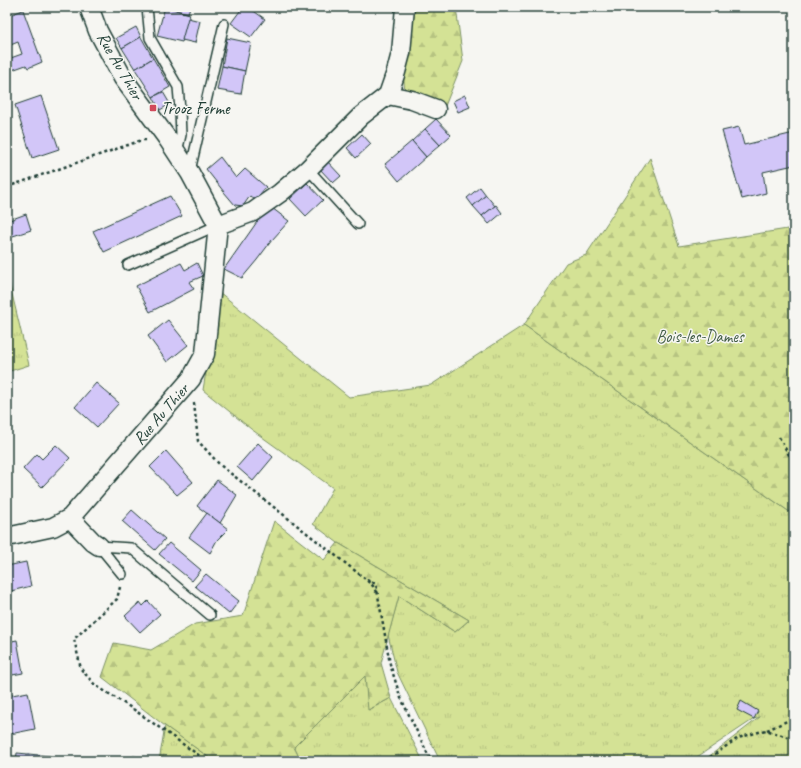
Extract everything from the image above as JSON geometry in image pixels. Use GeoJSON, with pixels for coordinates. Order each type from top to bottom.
{"type":"FeatureCollection","features":[{"type":"Feature","properties":{"kind":"street","name":"Rue Au Thier"},"geometry":{"type":"LineString","coordinates":[[7,537],[53,527],[70,518],[192,379],[205,354],[218,224],[190,173],[176,154],[167,138],[123,78],[98,31],[89,7]]}},
{"type":"Feature","properties":{"kind":"street"},"geometry":{"type":"LineString","coordinates":[[218,224],[253,212],[280,193],[308,169],[360,116],[388,95],[396,72],[400,53],[405,7]]}},
{"type":"Feature","properties":{"kind":"street"},"geometry":{"type":"LineString","coordinates":[[388,95],[412,100],[436,109]]}},
{"type":"Feature","properties":{"kind":"street"},"geometry":{"type":"LineString","coordinates":[[70,518],[93,542],[99,546]]}},
{"type":"Feature","properties":{"kind":"lane"},"geometry":{"type":"LineString","coordinates":[[147,7],[150,38],[178,87],[181,135],[176,154]]}},
{"type":"Feature","properties":{"kind":"lane"},"geometry":{"type":"LineString","coordinates":[[190,173],[224,24]]}},
{"type":"Feature","properties":{"kind":"lane"},"geometry":{"type":"LineString","coordinates":[[308,169],[358,224]]}},
{"type":"Feature","properties":{"kind":"lane"},"geometry":{"type":"LineString","coordinates":[[128,265],[218,224]]}},
{"type":"Feature","properties":{"kind":"lane"},"geometry":{"type":"LineString","coordinates":[[99,546],[122,574]]}},
{"type":"Feature","properties":{"kind":"lane"},"geometry":{"type":"LineString","coordinates":[[99,546],[131,548],[210,615]]}},
{"type":"Feature","properties":{"kind":"path"},"geometry":{"type":"LineString","coordinates":[[7,187],[142,140],[167,138]]}},
{"type":"Feature","properties":{"kind":"path"},"geometry":{"type":"LineString","coordinates":[[192,379],[198,441],[220,465],[373,586],[377,594],[390,664],[400,696],[431,761]]}},
{"type":"Feature","properties":{"kind":"path"},"geometry":{"type":"LineString","coordinates":[[779,437],[794,464]]}},
{"type":"Feature","properties":{"kind":"path"},"geometry":{"type":"LineString","coordinates":[[122,574],[117,599],[74,639],[81,669],[94,684],[133,709],[207,761]]}},
{"type":"Feature","properties":{"kind":"path"},"geometry":{"type":"LineString","coordinates":[[705,761],[738,738],[766,730],[794,718]]}},
{"type":"Feature","properties":{"kind":"path"},"geometry":{"type":"LineString","coordinates":[[766,730],[794,739]]}},
{"type":"Feature","properties":{"kind":"green space"},"geometry":{"type":"Polygon","coordinates":[[[398,7],[456,7],[463,61],[445,106],[439,100],[405,92],[397,12],[398,7]]]}},
{"type":"Feature","properties":{"kind":"green space","name":"Bois-les-Dames"},"geometry":{"type":"Polygon","coordinates":[[[650,158],[679,246],[794,228],[794,515],[524,325],[566,263],[586,255],[650,158]]]}},
{"type":"Feature","properties":{"kind":"green space"},"geometry":{"type":"Polygon","coordinates":[[[7,273],[29,365],[7,372],[7,273]]]}},
{"type":"Feature","properties":{"kind":"green space"},"geometry":{"type":"Polygon","coordinates":[[[219,292],[349,397],[431,385],[524,325],[794,515],[794,761],[703,761],[760,717],[754,719],[691,761],[440,761],[397,672],[388,635],[399,596],[455,632],[469,620],[338,543],[313,524],[333,488],[251,429],[203,390],[219,292]]]}},
{"type":"Feature","properties":{"kind":"green space"},"geometry":{"type":"Polygon","coordinates":[[[274,521],[324,560],[338,543],[469,620],[455,632],[399,596],[381,663],[391,698],[368,710],[365,676],[294,747],[301,761],[214,761],[165,726],[102,677],[114,643],[151,650],[195,624],[243,616],[274,521]]]}},
{"type":"Feature","properties":{"kind":"green space"},"geometry":{"type":"Polygon","coordinates":[[[365,675],[369,710],[391,698],[423,761],[301,761],[294,747],[365,675]]]}},
{"type":"Feature","properties":{"kind":"green space"},"geometry":{"type":"Polygon","coordinates":[[[165,726],[214,761],[159,761],[165,726]]]}},
{"type":"Feature","properties":{"kind":"building"},"geometry":{"type":"Polygon","coordinates":[[[165,7],[190,14],[182,42],[157,36],[165,7]]]}},
{"type":"Feature","properties":{"kind":"building"},"geometry":{"type":"Polygon","coordinates":[[[177,7],[190,7],[188,13],[176,10],[177,7]]]}},
{"type":"Feature","properties":{"kind":"building"},"geometry":{"type":"Polygon","coordinates":[[[243,7],[248,7],[265,19],[251,37],[231,23],[243,7]]]}},
{"type":"Feature","properties":{"kind":"building"},"geometry":{"type":"Polygon","coordinates":[[[23,10],[42,62],[28,68],[26,65],[12,70],[8,59],[22,54],[18,42],[8,46],[7,44],[7,16],[23,10]]]}},
{"type":"Feature","properties":{"kind":"building"},"geometry":{"type":"Polygon","coordinates":[[[188,18],[200,21],[195,43],[182,40],[188,18]]]}},
{"type":"Feature","properties":{"kind":"building"},"geometry":{"type":"Polygon","coordinates":[[[136,27],[141,37],[122,48],[116,38],[136,27]]]}},
{"type":"Feature","properties":{"kind":"building"},"geometry":{"type":"Polygon","coordinates":[[[141,37],[153,58],[135,69],[122,48],[141,37]]]}},
{"type":"Feature","properties":{"kind":"building"},"geometry":{"type":"Polygon","coordinates":[[[227,38],[251,43],[245,71],[222,66],[227,38]]]}},
{"type":"Feature","properties":{"kind":"building"},"geometry":{"type":"Polygon","coordinates":[[[153,58],[170,87],[153,97],[135,69],[153,58]]]}},
{"type":"Feature","properties":{"kind":"building"},"geometry":{"type":"Polygon","coordinates":[[[222,66],[245,71],[241,94],[217,90],[222,66]]]}},
{"type":"Feature","properties":{"kind":"building"},"geometry":{"type":"Polygon","coordinates":[[[163,92],[170,104],[160,110],[153,97],[163,92]]]}},
{"type":"Feature","properties":{"kind":"building"},"geometry":{"type":"Polygon","coordinates":[[[465,95],[470,107],[458,112],[453,101],[465,95]]]}},
{"type":"Feature","properties":{"kind":"building"},"geometry":{"type":"Polygon","coordinates":[[[41,96],[59,149],[32,158],[15,105],[41,96]]]}},
{"type":"Feature","properties":{"kind":"building"},"geometry":{"type":"Polygon","coordinates":[[[436,119],[451,135],[440,145],[425,129],[436,119]]]}},
{"type":"Feature","properties":{"kind":"building"},"geometry":{"type":"Polygon","coordinates":[[[739,127],[744,145],[794,133],[794,165],[763,172],[766,193],[742,199],[722,131],[739,127]]]}},
{"type":"Feature","properties":{"kind":"building"},"geometry":{"type":"Polygon","coordinates":[[[425,129],[440,145],[426,157],[412,141],[425,129]]]}},
{"type":"Feature","properties":{"kind":"building"},"geometry":{"type":"Polygon","coordinates":[[[362,134],[371,144],[356,158],[347,148],[362,134]]]}},
{"type":"Feature","properties":{"kind":"building"},"geometry":{"type":"Polygon","coordinates":[[[412,141],[426,157],[399,181],[385,164],[412,141]]]}},
{"type":"Feature","properties":{"kind":"building"},"geometry":{"type":"Polygon","coordinates":[[[220,157],[236,178],[245,169],[266,187],[255,200],[250,196],[243,206],[235,205],[224,192],[206,169],[220,157]]]}},
{"type":"Feature","properties":{"kind":"building"},"geometry":{"type":"Polygon","coordinates":[[[327,161],[341,176],[333,183],[319,168],[327,161]]]}},
{"type":"Feature","properties":{"kind":"building"},"geometry":{"type":"Polygon","coordinates":[[[307,183],[323,200],[306,216],[290,199],[307,183]]]}},
{"type":"Feature","properties":{"kind":"building"},"geometry":{"type":"Polygon","coordinates":[[[480,187],[486,195],[473,206],[467,198],[480,187]]]}},
{"type":"Feature","properties":{"kind":"building"},"geometry":{"type":"Polygon","coordinates":[[[486,195],[495,206],[482,216],[473,206],[486,195]]]}},
{"type":"Feature","properties":{"kind":"building"},"geometry":{"type":"Polygon","coordinates":[[[170,196],[182,216],[104,252],[93,231],[170,196]]]}},
{"type":"Feature","properties":{"kind":"building"},"geometry":{"type":"Polygon","coordinates":[[[496,205],[502,213],[489,224],[482,216],[496,205]]]}},
{"type":"Feature","properties":{"kind":"building"},"geometry":{"type":"Polygon","coordinates":[[[272,208],[289,221],[242,278],[224,269],[259,219],[272,208]]]}},
{"type":"Feature","properties":{"kind":"building"},"geometry":{"type":"Polygon","coordinates":[[[26,214],[31,230],[7,238],[7,221],[26,214]]]}},
{"type":"Feature","properties":{"kind":"building"},"geometry":{"type":"Polygon","coordinates":[[[181,263],[185,270],[197,263],[203,276],[189,282],[194,289],[150,312],[136,286],[181,263]]]}},
{"type":"Feature","properties":{"kind":"building"},"geometry":{"type":"Polygon","coordinates":[[[168,320],[188,345],[167,362],[148,336],[168,320]]]}},
{"type":"Feature","properties":{"kind":"building"},"geometry":{"type":"Polygon","coordinates":[[[96,383],[119,403],[97,427],[75,407],[96,383]]]}},
{"type":"Feature","properties":{"kind":"building"},"geometry":{"type":"Polygon","coordinates":[[[258,443],[273,457],[253,481],[237,467],[258,443]]]}},
{"type":"Feature","properties":{"kind":"building"},"geometry":{"type":"Polygon","coordinates":[[[56,445],[70,458],[42,487],[23,469],[37,454],[42,459],[56,445]]]}},
{"type":"Feature","properties":{"kind":"building"},"geometry":{"type":"Polygon","coordinates":[[[166,451],[193,482],[177,495],[150,467],[166,451]]]}},
{"type":"Feature","properties":{"kind":"building"},"geometry":{"type":"Polygon","coordinates":[[[217,480],[237,495],[220,523],[197,506],[217,480]]]}},
{"type":"Feature","properties":{"kind":"building"},"geometry":{"type":"Polygon","coordinates":[[[132,510],[165,539],[155,550],[122,521],[132,510]]]}},
{"type":"Feature","properties":{"kind":"building"},"geometry":{"type":"Polygon","coordinates":[[[207,513],[228,529],[217,540],[210,553],[189,537],[207,513]]]}},
{"type":"Feature","properties":{"kind":"building"},"geometry":{"type":"Polygon","coordinates":[[[169,543],[201,570],[192,581],[159,554],[169,543]]]}},
{"type":"Feature","properties":{"kind":"building"},"geometry":{"type":"Polygon","coordinates":[[[26,562],[31,586],[7,592],[7,566],[26,562]]]}},
{"type":"Feature","properties":{"kind":"building"},"geometry":{"type":"Polygon","coordinates":[[[206,574],[239,601],[229,614],[195,586],[206,574]]]}},
{"type":"Feature","properties":{"kind":"building"},"geometry":{"type":"Polygon","coordinates":[[[148,601],[160,614],[140,632],[125,616],[140,602],[143,606],[148,601]]]}},
{"type":"Feature","properties":{"kind":"building"},"geometry":{"type":"Polygon","coordinates":[[[17,640],[23,673],[7,676],[7,642],[17,640]]]}},
{"type":"Feature","properties":{"kind":"building"},"geometry":{"type":"Polygon","coordinates":[[[28,692],[35,729],[10,734],[7,721],[7,696],[28,692]]]}},
{"type":"Feature","properties":{"kind":"building"},"geometry":{"type":"Polygon","coordinates":[[[741,701],[758,711],[754,719],[737,710],[741,701]]]}},
{"type":"Feature","properties":{"kind":"building"},"geometry":{"type":"Polygon","coordinates":[[[17,753],[50,756],[50,761],[16,761],[17,753]]]}},
{"type":"Feature","properties":{"kind":"building"},"geometry":{"type":"Polygon","coordinates":[[[133,756],[153,759],[152,761],[132,761],[133,756]]]}},
{"type":"Feature","properties":{"kind":"place","name":"Trooz Ferme"},"geometry":{"type":"Point","coordinates":[153,108]}}]}
